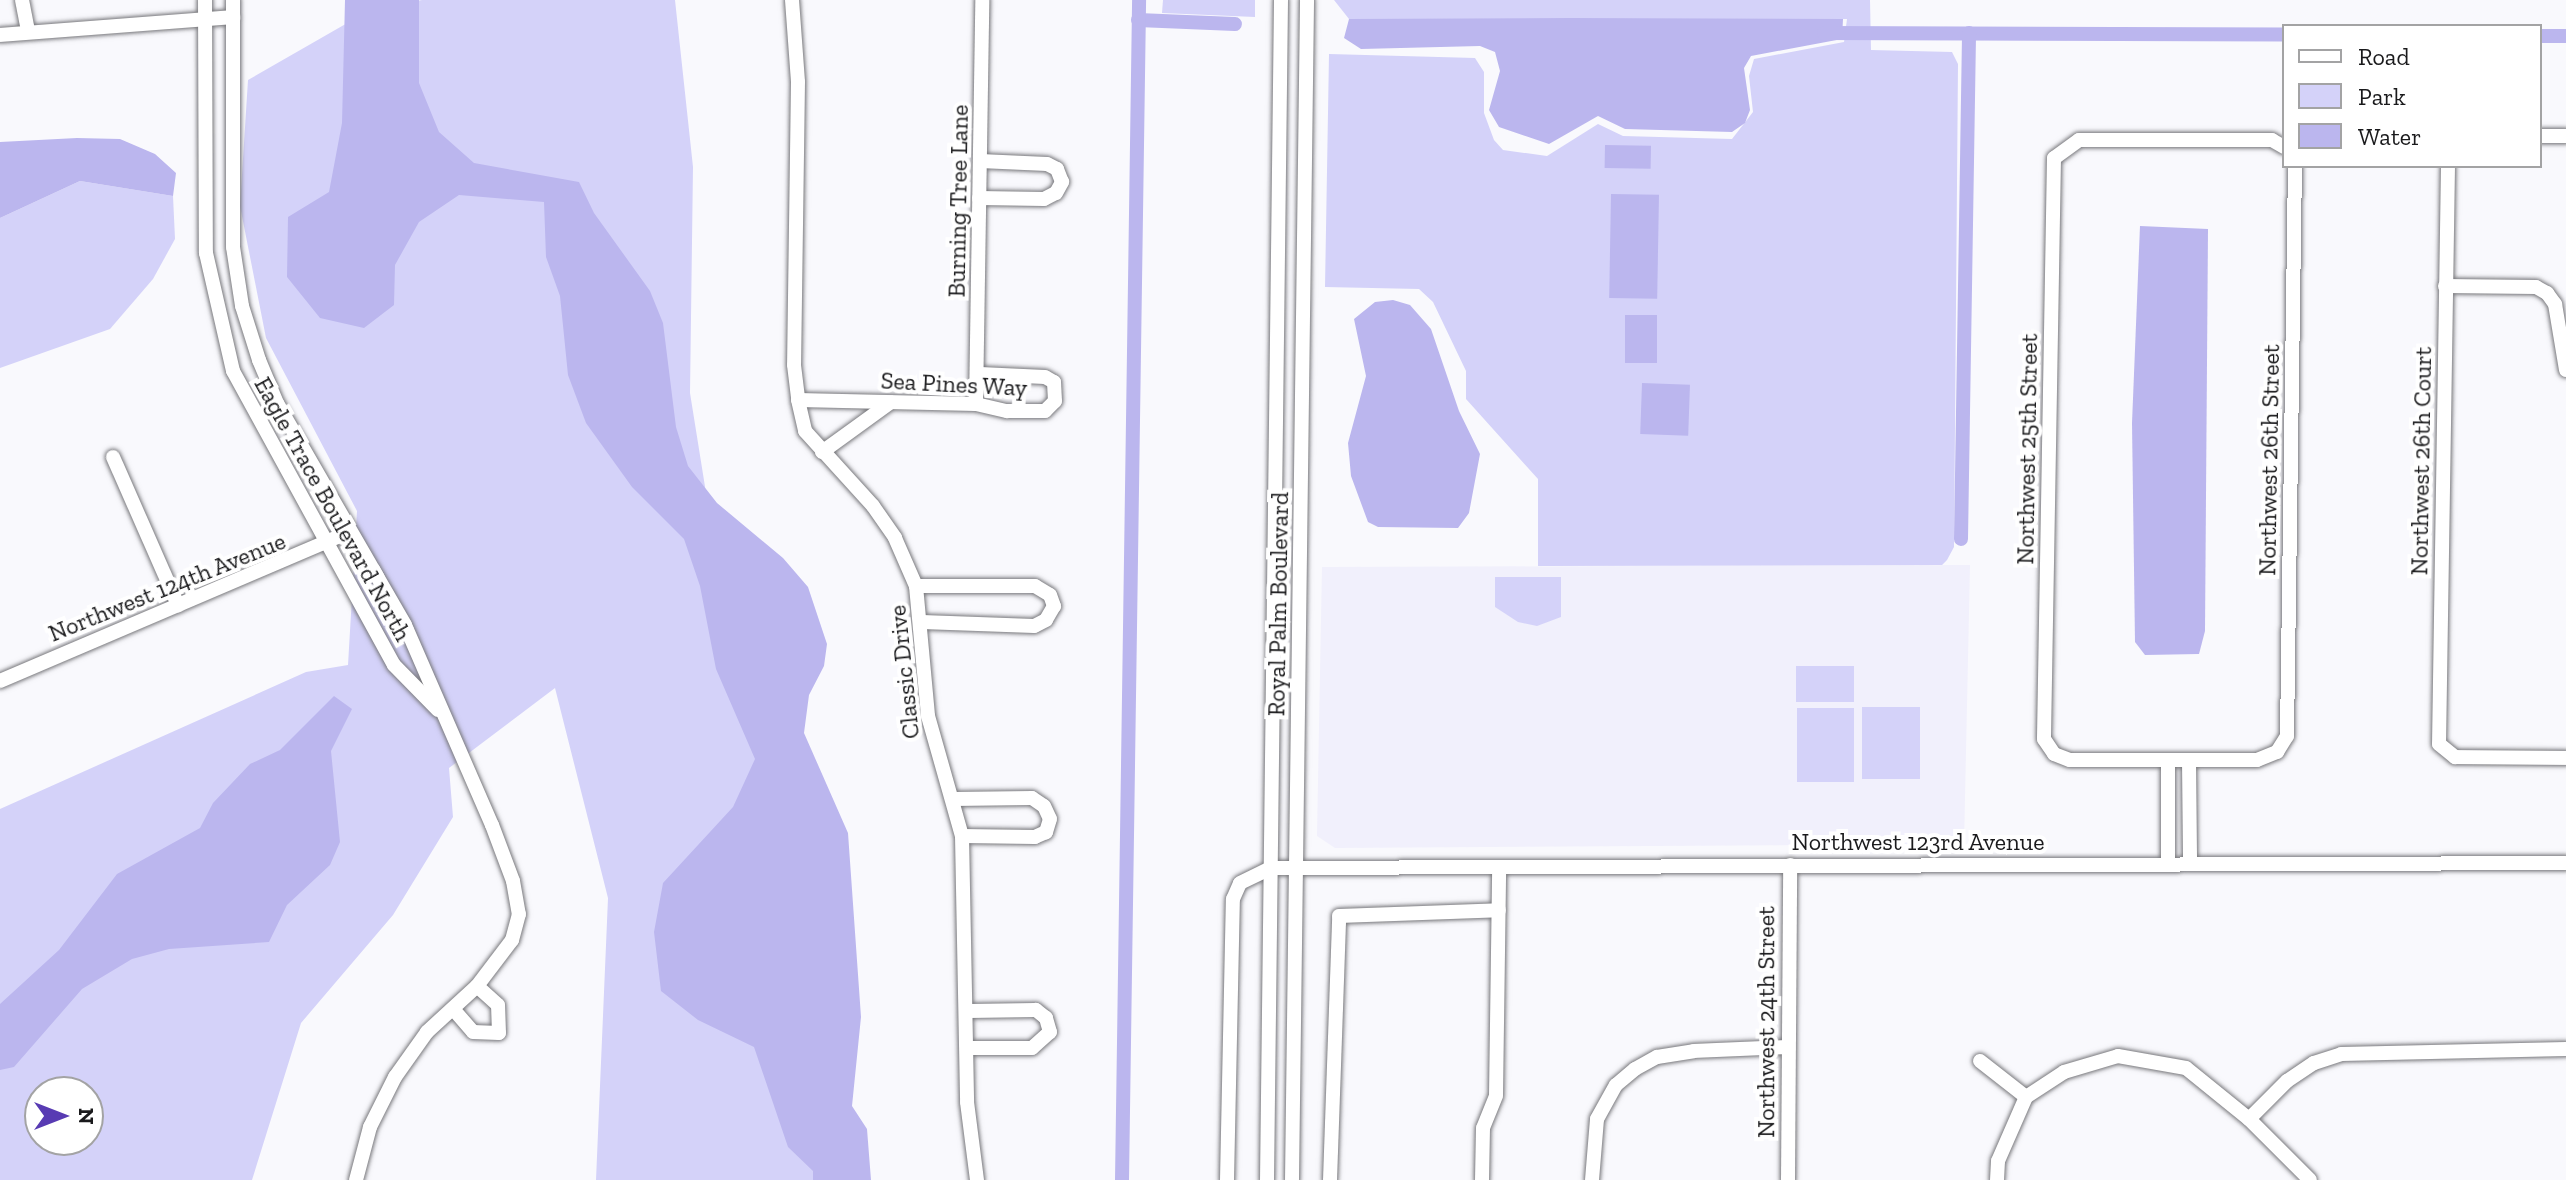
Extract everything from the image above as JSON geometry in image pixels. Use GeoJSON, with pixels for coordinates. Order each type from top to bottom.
{"type":"FeatureCollection","features":[{"type":"Feature","properties":{"kind":"street"},"geometry":{"type":"LineString","coordinates":[[22,0],[28,31]]}},
{"type":"Feature","properties":{"kind":"street","name":"Eagle Trace Boulevard North"},"geometry":{"type":"LineString","coordinates":[[205,0],[206,253],[216,313],[233,371],[253,415],[394,665],[444,716]]}},
{"type":"Feature","properties":{"kind":"street","name":"Eagle Trace Boulevard North"},"geometry":{"type":"LineString","coordinates":[[233,0],[233,247],[242,306],[277,403],[405,625],[492,825],[513,881],[519,914],[512,940],[477,986],[427,1032],[395,1077],[370,1127],[356,1180]]}},
{"type":"Feature","properties":{"kind":"street","name":"Classic Drive"},"geometry":{"type":"LineString","coordinates":[[792,0],[798,82],[794,365],[798,400],[805,431],[873,506],[895,538],[916,586],[922,622],[928,716],[962,836],[969,1011],[967,1102],[977,1180]]}},
{"type":"Feature","properties":{"kind":"street","name":"Burning Tree Lane"},"geometry":{"type":"LineString","coordinates":[[976,404],[980,374],[982,0]]}},
{"type":"Feature","properties":{"kind":"street","name":"Royal Palm Boulevard"},"geometry":{"type":"LineString","coordinates":[[1267,1180],[1281,0]]}},
{"type":"Feature","properties":{"kind":"street","name":"Royal Palm Boulevard"},"geometry":{"type":"LineString","coordinates":[[1292,1180],[1307,0]]}},
{"type":"Feature","properties":{"kind":"street"},"geometry":{"type":"LineString","coordinates":[[0,35],[233,17]]}},
{"type":"Feature","properties":{"kind":"street"},"geometry":{"type":"LineString","coordinates":[[2542,136],[2566,136]]}},
{"type":"Feature","properties":{"kind":"street","name":"Northwest 25th Street"},"geometry":{"type":"LineString","coordinates":[[2168,761],[2070,760],[2054,754],[2044,739],[2054,158],[2065,146],[2079,140],[2272,140],[2282,146]]}},
{"type":"Feature","properties":{"kind":"street"},"geometry":{"type":"LineString","coordinates":[[979,198],[1044,199],[1056,193],[1062,182],[1057,169],[1047,164],[980,161]]}},
{"type":"Feature","properties":{"kind":"street","name":"Northwest 26th Street"},"geometry":{"type":"LineString","coordinates":[[2189,761],[2257,760],[2277,752],[2287,736],[2295,168]]}},
{"type":"Feature","properties":{"kind":"street","name":"Northwest 26th Court"},"geometry":{"type":"LineString","coordinates":[[2448,168],[2439,744],[2446,754],[2566,758]]}},
{"type":"Feature","properties":{"kind":"street"},"geometry":{"type":"LineString","coordinates":[[2445,286],[2536,287],[2547,293],[2555,304],[2566,370]]}},
{"type":"Feature","properties":{"kind":"street","name":"Sea Pines Way"},"geometry":{"type":"LineString","coordinates":[[798,400],[976,404],[1045,411],[1057,392],[1045,377],[980,374]]}},
{"type":"Feature","properties":{"kind":"street"},"geometry":{"type":"LineString","coordinates":[[822,452],[892,402]]}},
{"type":"Feature","properties":{"kind":"street"},"geometry":{"type":"LineString","coordinates":[[113,457],[178,605]]}},
{"type":"Feature","properties":{"kind":"street","name":"Northwest 124th Avenue"},"geometry":{"type":"LineString","coordinates":[[0,681],[326,546],[350,532]]}},
{"type":"Feature","properties":{"kind":"street"},"geometry":{"type":"LineString","coordinates":[[916,586],[1035,586],[1050,595],[1054,606],[1046,620],[1034,626],[922,622]]}},
{"type":"Feature","properties":{"kind":"street"},"geometry":{"type":"LineString","coordinates":[[2168,864],[2168,761],[2189,761],[2190,864]]}},
{"type":"Feature","properties":{"kind":"street"},"geometry":{"type":"LineString","coordinates":[[953,799],[1032,798],[1044,806],[1050,819],[1046,832],[1035,837],[962,836]]}},
{"type":"Feature","properties":{"kind":"street","name":"Northwest 123rd Avenue"},"geometry":{"type":"LineString","coordinates":[[1271,868],[2566,863]]}},
{"type":"Feature","properties":{"kind":"street","name":"Northwest 24th Street"},"geometry":{"type":"LineString","coordinates":[[1788,1180],[1786,1047],[1790,865]]}},
{"type":"Feature","properties":{"kind":"street"},"geometry":{"type":"LineString","coordinates":[[1482,1180],[1483,1128],[1496,1095],[1499,867]]}},
{"type":"Feature","properties":{"kind":"street"},"geometry":{"type":"LineString","coordinates":[[1227,1180],[1233,899],[1240,883],[1271,868]]}},
{"type":"Feature","properties":{"kind":"street"},"geometry":{"type":"LineString","coordinates":[[1330,1180],[1339,916],[1499,910]]}},
{"type":"Feature","properties":{"kind":"street"},"geometry":{"type":"LineString","coordinates":[[454,1010],[473,1032],[499,1033],[498,1005],[477,986]]}},
{"type":"Feature","properties":{"kind":"street"},"geometry":{"type":"LineString","coordinates":[[967,1048],[1032,1048],[1050,1032],[1046,1018],[1036,1010],[969,1011]]}},
{"type":"Feature","properties":{"kind":"street"},"geometry":{"type":"LineString","coordinates":[[1592,1180],[1597,1119],[1616,1085],[1657,1057],[1786,1047]]}},
{"type":"Feature","properties":{"kind":"street"},"geometry":{"type":"LineString","coordinates":[[2249,1119],[2287,1081],[2314,1063],[2341,1054],[2566,1049]]}},
{"type":"Feature","properties":{"kind":"street"},"geometry":{"type":"LineString","coordinates":[[1997,1180],[2002,1150],[2026,1097],[2064,1072],[2118,1056],[2155,1059],[2186,1068],[2249,1119],[2310,1180]]}},
{"type":"Feature","properties":{"kind":"street"},"geometry":{"type":"LineString","coordinates":[[1980,1061],[2026,1097]]}},
{"type":"Feature","properties":{"kind":"shaded area"},"geometry":{"type":"Polygon","coordinates":[[[1970,565],[1964,844],[1335,848],[1317,836],[1322,567],[1970,565]]]}},
{"type":"Feature","properties":{"kind":"green space"},"geometry":{"type":"Polygon","coordinates":[[[422,0],[675,0],[693,167],[690,393],[711,524],[778,690],[826,1180],[596,1180],[608,898],[555,688],[449,768],[453,817],[393,915],[301,1023],[252,1180],[0,1180],[0,809],[306,672],[348,665],[357,511],[266,338],[240,206],[248,80],[370,10],[422,0]]]}},
{"type":"Feature","properties":{"kind":"green space"},"geometry":{"type":"Polygon","coordinates":[[[1163,0],[1255,0],[1255,17],[1162,13],[1163,0]]]}},
{"type":"Feature","properties":{"kind":"green space"},"geometry":{"type":"Polygon","coordinates":[[[1334,0],[1870,0],[1871,50],[1952,52],[1958,64],[1954,547],[1947,560],[1942,565],[1538,566],[1538,479],[1466,399],[1466,371],[1433,302],[1419,289],[1325,287],[1329,54],[1475,58],[1484,72],[1484,113],[1494,140],[1503,150],[1547,156],[1598,124],[1623,136],[1732,139],[1753,112],[1749,76],[1754,59],[1844,42],[1847,19],[1349,19],[1334,0]]]}},
{"type":"Feature","properties":{"kind":"green space"},"geometry":{"type":"Polygon","coordinates":[[[80,181],[173,196],[175,239],[153,279],[110,329],[0,368],[0,218],[80,181]]]}},
{"type":"Feature","properties":{"kind":"green space"},"geometry":{"type":"Polygon","coordinates":[[[1495,577],[1561,577],[1561,617],[1537,626],[1518,622],[1495,607],[1495,577]]]}},
{"type":"Feature","properties":{"kind":"green space"},"geometry":{"type":"Polygon","coordinates":[[[1796,666],[1854,666],[1854,702],[1796,702],[1796,666]]]}},
{"type":"Feature","properties":{"kind":"green space"},"geometry":{"type":"Polygon","coordinates":[[[1862,707],[1920,707],[1920,779],[1862,779],[1862,707]]]}},
{"type":"Feature","properties":{"kind":"green space"},"geometry":{"type":"Polygon","coordinates":[[[1797,708],[1854,708],[1854,782],[1797,782],[1797,708]]]}},
{"type":"Feature","properties":{"kind":"water"},"geometry":{"type":"Polygon","coordinates":[[[345,0],[419,0],[419,83],[439,132],[474,163],[579,182],[594,213],[650,291],[663,323],[676,427],[688,466],[717,503],[783,558],[808,587],[827,644],[824,666],[809,695],[804,733],[848,833],[861,1017],[852,1106],[867,1129],[871,1180],[813,1180],[813,1171],[788,1147],[754,1047],[698,1020],[661,991],[654,932],[663,883],[733,807],[755,759],[716,669],[700,586],[684,539],[632,487],[586,423],[568,375],[560,296],[546,257],[544,202],[459,195],[419,222],[395,265],[394,305],[364,328],[320,318],[287,277],[288,217],[329,192],[342,123],[345,0]]]}},
{"type":"Feature","properties":{"kind":"water"},"geometry":{"type":"Polygon","coordinates":[[[1349,19],[1843,19],[1842,39],[1751,56],[1744,68],[1750,110],[1745,123],[1732,132],[1625,129],[1598,116],[1549,144],[1499,127],[1489,110],[1500,71],[1495,52],[1480,46],[1361,49],[1344,38],[1349,19]]]}},
{"type":"Feature","properties":{"kind":"water"},"geometry":{"type":"Polygon","coordinates":[[[120,139],[155,154],[176,173],[173,196],[80,181],[0,218],[0,142],[120,139]]]}},
{"type":"Feature","properties":{"kind":"water"},"geometry":{"type":"Polygon","coordinates":[[[1605,145],[1651,146],[1651,169],[1605,168],[1605,145]]]}},
{"type":"Feature","properties":{"kind":"water"},"geometry":{"type":"Polygon","coordinates":[[[1611,194],[1659,195],[1657,299],[1609,298],[1611,194]]]}},
{"type":"Feature","properties":{"kind":"water"},"geometry":{"type":"Polygon","coordinates":[[[2140,226],[2208,229],[2205,631],[2199,654],[2145,655],[2135,642],[2132,423],[2140,226]]]}},
{"type":"Feature","properties":{"kind":"water"},"geometry":{"type":"Polygon","coordinates":[[[1393,300],[1410,305],[1431,329],[1459,411],[1480,454],[1469,513],[1458,528],[1378,527],[1368,522],[1351,476],[1348,443],[1366,376],[1354,319],[1375,302],[1393,300]]]}},
{"type":"Feature","properties":{"kind":"water"},"geometry":{"type":"Polygon","coordinates":[[[1625,315],[1657,315],[1657,363],[1625,363],[1625,315]]]}},
{"type":"Feature","properties":{"kind":"water"},"geometry":{"type":"Polygon","coordinates":[[[1642,383],[1690,385],[1688,436],[1640,434],[1642,383]]]}},
{"type":"Feature","properties":{"kind":"water"},"geometry":{"type":"Polygon","coordinates":[[[334,696],[352,709],[331,751],[340,842],[330,865],[287,905],[269,942],[169,949],[132,959],[82,989],[14,1067],[0,1070],[0,1004],[59,950],[117,874],[200,828],[213,803],[250,764],[280,750],[334,696]]]}},
{"type":"Feature","properties":{"kind":"waterway"},"geometry":{"type":"LineString","coordinates":[[1122,1180],[1139,0]]}},
{"type":"Feature","properties":{"kind":"waterway"},"geometry":{"type":"LineString","coordinates":[[1138,20],[1235,24]]}},
{"type":"Feature","properties":{"kind":"waterway"},"geometry":{"type":"LineString","coordinates":[[1824,33],[2282,35]]}},
{"type":"Feature","properties":{"kind":"waterway"},"geometry":{"type":"LineString","coordinates":[[1961,539],[1969,33]]}},
{"type":"Feature","properties":{"kind":"waterway"},"geometry":{"type":"LineString","coordinates":[[2542,36],[2566,36]]}}]}
